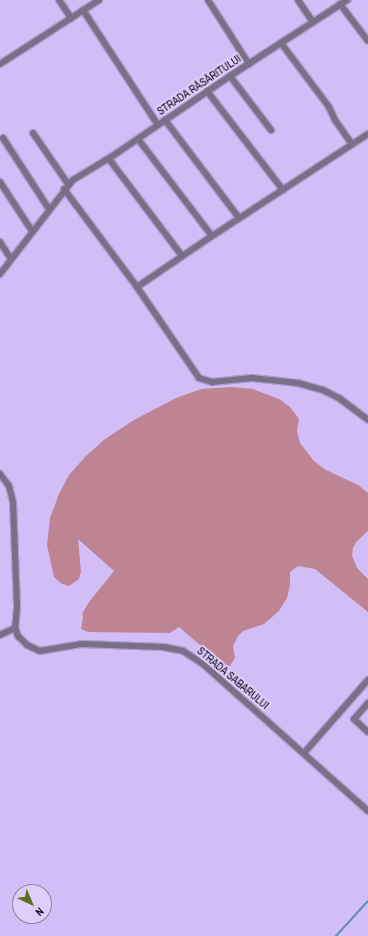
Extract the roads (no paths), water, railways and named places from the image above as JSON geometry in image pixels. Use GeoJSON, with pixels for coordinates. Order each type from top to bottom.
{"type":"FeatureCollection","features":[{"type":"Feature","properties":{"kind":"street"},"geometry":{"type":"LineString","coordinates":[[59,0],[71,18]]}},
{"type":"Feature","properties":{"kind":"street"},"geometry":{"type":"LineString","coordinates":[[0,64],[99,0]]}},
{"type":"Feature","properties":{"kind":"street"},"geometry":{"type":"LineString","coordinates":[[208,0],[249,64]]}},
{"type":"Feature","properties":{"kind":"street"},"geometry":{"type":"LineString","coordinates":[[298,0],[312,22]]}},
{"type":"Feature","properties":{"kind":"street","name":"STRADA RĂSĂRITULUI"},"geometry":{"type":"LineString","coordinates":[[0,274],[66,187],[83,173],[138,139],[207,91],[347,0]]}},
{"type":"Feature","properties":{"kind":"street"},"geometry":{"type":"LineString","coordinates":[[340,4],[368,41]]}},
{"type":"Feature","properties":{"kind":"street"},"geometry":{"type":"LineString","coordinates":[[83,10],[158,125]]}},
{"type":"Feature","properties":{"kind":"street"},"geometry":{"type":"LineString","coordinates":[[281,43],[329,107],[335,120],[352,144]]}},
{"type":"Feature","properties":{"kind":"street"},"geometry":{"type":"LineString","coordinates":[[230,76],[271,130]]}},
{"type":"Feature","properties":{"kind":"street"},"geometry":{"type":"LineString","coordinates":[[207,91],[283,190]]}},
{"type":"Feature","properties":{"kind":"street"},"geometry":{"type":"LineString","coordinates":[[165,120],[239,218]]}},
{"type":"Feature","properties":{"kind":"street"},"geometry":{"type":"LineString","coordinates":[[32,133],[66,187],[196,375],[203,381],[212,382],[258,378],[298,383],[323,390],[339,398],[368,420]]}},
{"type":"Feature","properties":{"kind":"street"},"geometry":{"type":"LineString","coordinates":[[136,287],[368,134]]}},
{"type":"Feature","properties":{"kind":"street"},"geometry":{"type":"LineString","coordinates":[[3,138],[49,209]]}},
{"type":"Feature","properties":{"kind":"street"},"geometry":{"type":"LineString","coordinates":[[138,139],[212,236]]}},
{"type":"Feature","properties":{"kind":"street"},"geometry":{"type":"LineString","coordinates":[[109,158],[182,256]]}},
{"type":"Feature","properties":{"kind":"street"},"geometry":{"type":"LineString","coordinates":[[0,182],[32,231]]}},
{"type":"Feature","properties":{"kind":"street"},"geometry":{"type":"LineString","coordinates":[[0,242],[11,259]]}},
{"type":"Feature","properties":{"kind":"street"},"geometry":{"type":"LineString","coordinates":[[0,474],[10,486],[13,502],[17,607],[15,628],[0,635]]}},
{"type":"Feature","properties":{"kind":"street","name":"STRADA SABARULUI"},"geometry":{"type":"LineString","coordinates":[[15,628],[16,632],[24,643],[30,648],[40,651],[82,644],[163,647],[183,651],[203,664],[368,811]]}},
{"type":"Feature","properties":{"kind":"street"},"geometry":{"type":"LineString","coordinates":[[304,753],[368,680]]}},
{"type":"Feature","properties":{"kind":"street"},"geometry":{"type":"LineString","coordinates":[[368,703],[354,719],[368,732]]}},
{"type":"Feature","properties":{"kind":"waterway"},"geometry":{"type":"LineString","coordinates":[[336,936],[368,901]]}}]}
